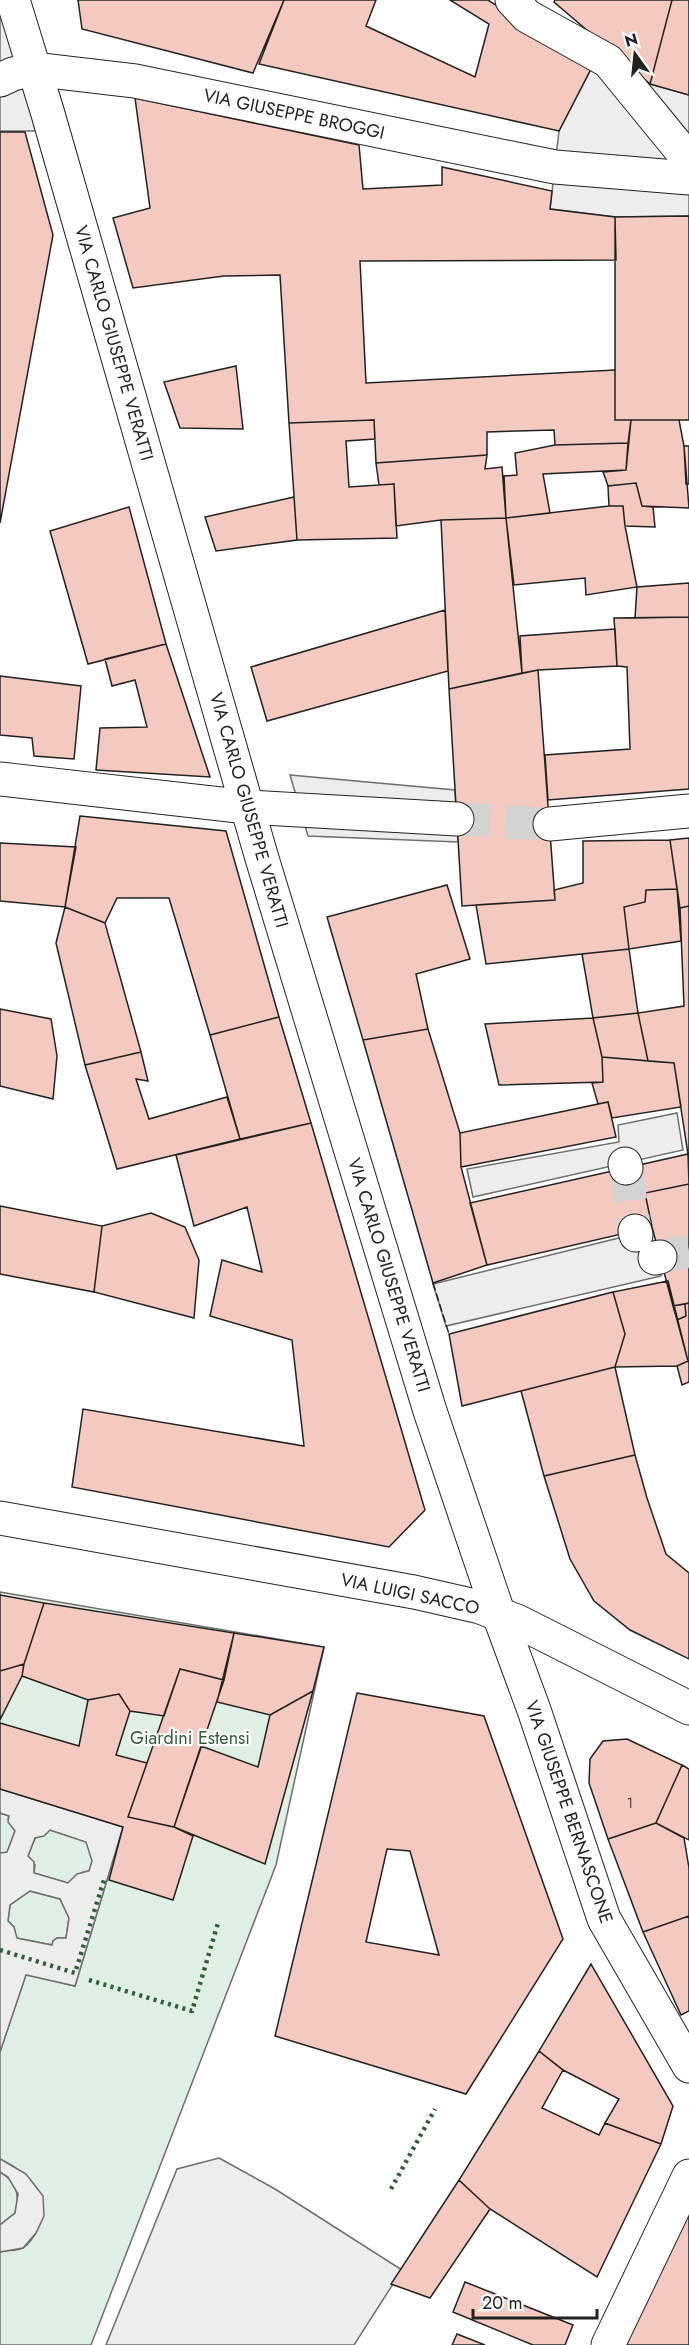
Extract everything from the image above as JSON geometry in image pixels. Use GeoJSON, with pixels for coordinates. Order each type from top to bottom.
{"type":"FeatureCollection","features":[{"type":"Feature","properties":{"kind":"main road"},"geometry":{"type":"LineString","coordinates":[[512,0],[527,16],[608,61],[689,160]]}},
{"type":"Feature","properties":{"kind":"main road","name":"VIA CARLO GIUSEPPE VERATTI"},"geometry":{"type":"LineString","coordinates":[[10,9],[48,114],[247,807],[430,1411],[499,1616]]}},
{"type":"Feature","properties":{"kind":"main road"},"geometry":{"type":"LineString","coordinates":[[0,80],[33,69]]}},
{"type":"Feature","properties":{"kind":"main road","name":"VIA GIUSEPPE BROGGI"},"geometry":{"type":"LineString","coordinates":[[33,69],[135,81],[555,167],[689,178]]}},
{"type":"Feature","properties":{"kind":"main road"},"geometry":{"type":"LineString","coordinates":[[650,111],[689,119]]}},
{"type":"Feature","properties":{"kind":"main road"},"geometry":{"type":"LineString","coordinates":[[0,778],[247,807],[457,819]]}},
{"type":"Feature","properties":{"kind":"main road"},"geometry":{"type":"LineString","coordinates":[[550,824],[689,811]]}},
{"type":"Feature","properties":{"kind":"main road","name":"VIA LUIGI SACCO"},"geometry":{"type":"LineString","coordinates":[[0,1518],[414,1592],[480,1607],[499,1616]]}},
{"type":"Feature","properties":{"kind":"main road","name":"VIA LUIGI SACCO"},"geometry":{"type":"LineString","coordinates":[[0,1528],[412,1601],[473,1614],[499,1616]]}},
{"type":"Feature","properties":{"kind":"main road"},"geometry":{"type":"LineString","coordinates":[[499,1616],[529,1627],[689,1708]]}},
{"type":"Feature","properties":{"kind":"main road"},"geometry":{"type":"LineString","coordinates":[[499,1616],[520,1635],[689,1722]]}},
{"type":"Feature","properties":{"kind":"main road","name":"VIA GIUSEPPE BERNASCONE"},"geometry":{"type":"LineString","coordinates":[[499,1616],[534,1710],[604,1919],[689,2066]]}},
{"type":"Feature","properties":{"kind":"main road"},"geometry":{"type":"LineString","coordinates":[[608,2345],[689,2176]]}},
{"type":"Feature","properties":{"kind":"green space","name":"Giardini Estensi"},"geometry":{"type":"Polygon","coordinates":[[[0,1592],[324,1647],[276,1865],[91,2345],[0,2345],[0,2252],[21,2249],[28,2244],[39,2226],[43,2204],[35,2185],[28,2177],[0,2159],[0,2052],[26,1974],[75,1986],[123,1827],[0,1789],[0,1592]]]}},
{"type":"Feature","properties":{"kind":"green space"},"geometry":{"type":"Polygon","coordinates":[[[0,1813],[9,1816],[8,1819],[15,1831],[7,1853],[0,1853],[0,1813]]]}},
{"type":"Feature","properties":{"kind":"green space"},"geometry":{"type":"Polygon","coordinates":[[[50,1830],[87,1842],[93,1860],[89,1871],[83,1872],[68,1883],[34,1873],[35,1865],[28,1856],[35,1838],[50,1830]]]}},
{"type":"Feature","properties":{"kind":"green space"},"geometry":{"type":"Polygon","coordinates":[[[30,1891],[60,1899],[69,1918],[66,1938],[57,1938],[52,1945],[16,1938],[14,1927],[8,1921],[10,1905],[30,1891]]]}},
{"type":"Feature","properties":{"kind":"green space"},"geometry":{"type":"Polygon","coordinates":[[[0,2172],[14,2185],[17,2200],[15,2213],[0,2225],[0,2172]]]}},
{"type":"Feature","properties":{"kind":"shaded area"},"geometry":{"type":"Polygon","coordinates":[[[0,0],[48,131],[0,131],[0,0]]]}},
{"type":"Feature","properties":{"kind":"shaded area"},"geometry":{"type":"Polygon","coordinates":[[[613,53],[650,84],[689,95],[689,216],[615,217],[550,209],[559,131],[592,67],[613,53]]]}},
{"type":"Feature","properties":{"kind":"shaded area"},"geometry":{"type":"Polygon","coordinates":[[[290,775],[455,790],[458,842],[308,836],[290,775]]]}},
{"type":"Feature","properties":{"kind":"shaded area"},"geometry":{"type":"Polygon","coordinates":[[[677,1113],[683,1150],[473,1197],[467,1169],[619,1142],[618,1125],[677,1113]]]}},
{"type":"Feature","properties":{"kind":"shaded area"},"geometry":{"type":"Polygon","coordinates":[[[647,1231],[661,1276],[446,1326],[433,1284],[647,1231]]]}},
{"type":"Feature","properties":{"kind":"shaded area"},"geometry":{"type":"Polygon","coordinates":[[[0,1789],[123,1827],[75,1986],[26,1975],[0,2052],[0,1853],[7,1852],[15,1831],[8,1822],[9,1816],[0,1813],[0,1789]],[[50,1830],[44,1836],[35,1838],[28,1856],[34,1862],[34,1873],[68,1883],[77,1874],[89,1871],[92,1861],[86,1842],[50,1830]],[[30,1891],[10,1905],[8,1921],[14,1927],[17,1938],[52,1945],[57,1938],[66,1938],[69,1918],[60,1899],[30,1891]]]}},
{"type":"Feature","properties":{"kind":"shaded area"},"geometry":{"type":"Polygon","coordinates":[[[219,2158],[275,2189],[402,2270],[354,2345],[106,2345],[177,2169],[219,2158]]]}},
{"type":"Feature","properties":{"kind":"shaded area"},"geometry":{"type":"Polygon","coordinates":[[[0,2159],[26,2174],[43,2196],[44,2216],[36,2233],[23,2248],[0,2252],[0,2225],[15,2213],[18,2194],[8,2177],[0,2172],[0,2159]]]}},
{"type":"Feature","properties":{"kind":"building"},"geometry":{"type":"Polygon","coordinates":[[[78,0],[284,0],[253,73],[82,29],[78,0]]]}},
{"type":"Feature","properties":{"kind":"building"},"geometry":{"type":"Polygon","coordinates":[[[284,0],[376,0],[366,26],[475,77],[489,24],[450,0],[488,0],[592,67],[559,131],[259,64],[284,0]]]}},
{"type":"Feature","properties":{"kind":"building"},"geometry":{"type":"Polygon","coordinates":[[[555,0],[672,0],[650,84],[554,2],[555,0]]]}},
{"type":"Feature","properties":{"kind":"building"},"geometry":{"type":"Polygon","coordinates":[[[672,0],[689,0],[689,95],[650,84],[672,0]]]}},
{"type":"Feature","properties":{"kind":"building"},"geometry":{"type":"Polygon","coordinates":[[[135,98],[359,145],[363,189],[442,185],[442,167],[552,191],[550,209],[615,217],[616,260],[360,261],[366,383],[615,370],[615,420],[631,420],[628,443],[555,445],[554,430],[487,432],[487,455],[376,463],[374,420],[289,423],[280,275],[224,276],[133,288],[113,218],[150,208],[135,98]]]}},
{"type":"Feature","properties":{"kind":"building"},"geometry":{"type":"Polygon","coordinates":[[[0,132],[25,132],[53,235],[0,523],[0,132]]]}},
{"type":"Feature","properties":{"kind":"building"},"geometry":{"type":"Polygon","coordinates":[[[689,216],[689,420],[615,420],[615,217],[689,216]]]}},
{"type":"Feature","properties":{"kind":"building"},"geometry":{"type":"Polygon","coordinates":[[[236,366],[243,429],[180,428],[164,382],[236,366]]]}},
{"type":"Feature","properties":{"kind":"building"},"geometry":{"type":"Polygon","coordinates":[[[374,420],[375,439],[346,441],[349,487],[394,484],[397,538],[297,540],[289,423],[374,420]]]}},
{"type":"Feature","properties":{"kind":"building"},"geometry":{"type":"Polygon","coordinates":[[[631,420],[679,420],[684,446],[689,508],[642,506],[636,483],[608,486],[603,472],[626,470],[631,420]]]}},
{"type":"Feature","properties":{"kind":"building"},"geometry":{"type":"Polygon","coordinates":[[[628,443],[626,470],[543,474],[550,513],[506,518],[504,476],[517,475],[515,453],[555,445],[628,443]]]}},
{"type":"Feature","properties":{"kind":"building"},"geometry":{"type":"Polygon","coordinates":[[[684,446],[689,446],[689,484],[686,484],[684,446]]]}},
{"type":"Feature","properties":{"kind":"building"},"geometry":{"type":"Polygon","coordinates":[[[487,455],[485,469],[502,467],[506,518],[441,520],[396,526],[394,484],[379,485],[376,463],[487,455]]]}},
{"type":"Feature","properties":{"kind":"building"},"geometry":{"type":"Polygon","coordinates":[[[636,483],[642,506],[653,507],[655,527],[625,526],[623,506],[609,506],[608,486],[636,483]]]}},
{"type":"Feature","properties":{"kind":"building"},"geometry":{"type":"Polygon","coordinates":[[[294,497],[297,540],[216,551],[205,517],[294,497]]]}},
{"type":"Feature","properties":{"kind":"building"},"geometry":{"type":"Polygon","coordinates":[[[623,506],[637,587],[586,595],[585,578],[514,585],[506,518],[623,506]]]}},
{"type":"Feature","properties":{"kind":"building"},"geometry":{"type":"Polygon","coordinates":[[[129,507],[166,644],[88,664],[50,531],[129,507]]]}},
{"type":"Feature","properties":{"kind":"building"},"geometry":{"type":"Polygon","coordinates":[[[506,518],[522,673],[449,689],[441,520],[506,518]]]}},
{"type":"Feature","properties":{"kind":"building"},"geometry":{"type":"Polygon","coordinates":[[[689,583],[689,617],[635,618],[637,587],[689,583]]]}},
{"type":"Feature","properties":{"kind":"building"},"geometry":{"type":"Polygon","coordinates":[[[445,610],[448,671],[267,721],[251,667],[445,610]]]}},
{"type":"Feature","properties":{"kind":"building"},"geometry":{"type":"Polygon","coordinates":[[[689,617],[689,789],[548,800],[545,755],[630,749],[627,667],[617,666],[614,618],[689,617]]]}},
{"type":"Feature","properties":{"kind":"building"},"geometry":{"type":"Polygon","coordinates":[[[615,629],[617,666],[538,670],[522,673],[520,636],[615,629]]]}},
{"type":"Feature","properties":{"kind":"building"},"geometry":{"type":"Polygon","coordinates":[[[166,644],[210,777],[96,770],[100,728],[147,727],[135,680],[112,686],[105,659],[166,644]]]}},
{"type":"Feature","properties":{"kind":"building"},"geometry":{"type":"Polygon","coordinates":[[[538,670],[555,900],[462,906],[449,689],[538,670]]]}},
{"type":"Feature","properties":{"kind":"building"},"geometry":{"type":"Polygon","coordinates":[[[0,676],[81,686],[74,759],[34,756],[32,738],[0,735],[0,676]]]}},
{"type":"Feature","properties":{"kind":"building"},"geometry":{"type":"Polygon","coordinates":[[[80,816],[226,831],[279,1017],[210,1035],[169,898],[117,898],[105,923],[65,907],[80,816]]]}},
{"type":"Feature","properties":{"kind":"building"},"geometry":{"type":"Polygon","coordinates":[[[689,838],[689,906],[680,908],[670,840],[689,838]]]}},
{"type":"Feature","properties":{"kind":"building"},"geometry":{"type":"Polygon","coordinates":[[[670,840],[677,889],[646,890],[645,902],[624,907],[629,949],[486,964],[476,905],[555,900],[554,890],[583,883],[583,841],[670,840]]]}},
{"type":"Feature","properties":{"kind":"building"},"geometry":{"type":"Polygon","coordinates":[[[0,843],[76,847],[65,907],[0,901],[0,843]]]}},
{"type":"Feature","properties":{"kind":"building"},"geometry":{"type":"Polygon","coordinates":[[[447,885],[470,959],[416,974],[428,1029],[363,1040],[327,917],[447,885]]]}},
{"type":"Feature","properties":{"kind":"building"},"geometry":{"type":"Polygon","coordinates":[[[677,889],[681,941],[629,949],[624,907],[645,902],[646,890],[677,889]]]}},
{"type":"Feature","properties":{"kind":"building"},"geometry":{"type":"Polygon","coordinates":[[[689,906],[689,1161],[674,1063],[648,1061],[638,1013],[684,1006],[680,908],[689,906]]]}},
{"type":"Feature","properties":{"kind":"building"},"geometry":{"type":"Polygon","coordinates":[[[65,907],[105,923],[141,1052],[85,1065],[56,943],[65,907]]]}},
{"type":"Feature","properties":{"kind":"building"},"geometry":{"type":"Polygon","coordinates":[[[629,949],[638,1013],[593,1018],[582,954],[629,949]]]}},
{"type":"Feature","properties":{"kind":"building"},"geometry":{"type":"Polygon","coordinates":[[[0,1009],[51,1019],[57,1056],[53,1099],[0,1086],[0,1009]]]}},
{"type":"Feature","properties":{"kind":"building"},"geometry":{"type":"Polygon","coordinates":[[[638,1013],[648,1061],[602,1057],[593,1018],[638,1013]]]}},
{"type":"Feature","properties":{"kind":"building"},"geometry":{"type":"Polygon","coordinates":[[[279,1017],[311,1123],[240,1139],[210,1035],[279,1017]]]}},
{"type":"Feature","properties":{"kind":"building"},"geometry":{"type":"Polygon","coordinates":[[[593,1018],[602,1057],[603,1082],[499,1085],[485,1024],[593,1018]]]}},
{"type":"Feature","properties":{"kind":"building"},"geometry":{"type":"Polygon","coordinates":[[[428,1029],[460,1133],[461,1167],[487,1265],[433,1283],[363,1040],[428,1029]]]}},
{"type":"Feature","properties":{"kind":"building"},"geometry":{"type":"Polygon","coordinates":[[[141,1052],[148,1081],[136,1079],[149,1119],[227,1097],[240,1139],[117,1169],[85,1065],[141,1052]]]}},
{"type":"Feature","properties":{"kind":"building"},"geometry":{"type":"Polygon","coordinates":[[[602,1057],[674,1063],[681,1107],[612,1118],[608,1102],[598,1104],[592,1083],[603,1082],[602,1057]]]}},
{"type":"Feature","properties":{"kind":"building"},"geometry":{"type":"Polygon","coordinates":[[[608,1102],[616,1137],[461,1167],[460,1133],[608,1102]]]}},
{"type":"Feature","properties":{"kind":"building"},"geometry":{"type":"Polygon","coordinates":[[[311,1123],[425,1510],[389,1547],[72,1487],[83,1409],[304,1446],[292,1340],[210,1316],[222,1260],[262,1272],[247,1207],[194,1226],[176,1155],[311,1123]]]}},
{"type":"Feature","properties":{"kind":"building"},"geometry":{"type":"Polygon","coordinates":[[[688,1154],[689,1184],[645,1193],[652,1227],[487,1265],[470,1203],[688,1154]]]}},
{"type":"Feature","properties":{"kind":"building"},"geometry":{"type":"Polygon","coordinates":[[[689,1184],[689,1303],[673,1306],[645,1193],[689,1184]]]}},
{"type":"Feature","properties":{"kind":"building"},"geometry":{"type":"Polygon","coordinates":[[[0,1206],[102,1226],[94,1292],[0,1274],[0,1206]]]}},
{"type":"Feature","properties":{"kind":"building"},"geometry":{"type":"Polygon","coordinates":[[[151,1213],[185,1227],[199,1260],[194,1318],[94,1292],[102,1226],[151,1213]]]}},
{"type":"Feature","properties":{"kind":"building"},"geometry":{"type":"Polygon","coordinates":[[[668,1281],[688,1361],[677,1366],[615,1367],[625,1334],[613,1292],[668,1281]]]}},
{"type":"Feature","properties":{"kind":"building"},"geometry":{"type":"Polygon","coordinates":[[[613,1292],[625,1334],[615,1367],[462,1406],[449,1334],[613,1292]]]}},
{"type":"Feature","properties":{"kind":"building"},"geometry":{"type":"Polygon","coordinates":[[[689,1303],[689,1382],[682,1385],[677,1366],[688,1361],[677,1320],[686,1316],[685,1304],[689,1303]]]}},
{"type":"Feature","properties":{"kind":"building"},"geometry":{"type":"Polygon","coordinates":[[[685,1304],[686,1316],[677,1320],[673,1306],[685,1304]]]}},
{"type":"Feature","properties":{"kind":"building"},"geometry":{"type":"Polygon","coordinates":[[[615,1367],[635,1455],[544,1476],[521,1391],[615,1367]]]}},
{"type":"Feature","properties":{"kind":"building"},"geometry":{"type":"Polygon","coordinates":[[[635,1455],[666,1554],[689,1573],[689,1659],[630,1630],[594,1601],[570,1559],[544,1476],[635,1455]]]}},
{"type":"Feature","properties":{"kind":"building"},"geometry":{"type":"Polygon","coordinates":[[[0,1595],[44,1603],[24,1664],[0,1671],[0,1595]]]}},
{"type":"Feature","properties":{"kind":"building"},"geometry":{"type":"Polygon","coordinates":[[[44,1603],[234,1633],[224,1680],[180,1669],[164,1716],[130,1711],[119,1694],[88,1700],[22,1676],[44,1603]]]}},
{"type":"Feature","properties":{"kind":"building"},"geometry":{"type":"Polygon","coordinates":[[[234,1633],[324,1647],[313,1691],[270,1715],[217,1702],[234,1633]]]}},
{"type":"Feature","properties":{"kind":"building"},"geometry":{"type":"Polygon","coordinates":[[[24,1664],[22,1676],[0,1720],[0,1671],[24,1664]]]}},
{"type":"Feature","properties":{"kind":"building"},"geometry":{"type":"Polygon","coordinates":[[[180,1669],[224,1680],[174,1827],[128,1817],[180,1669]]]}},
{"type":"Feature","properties":{"kind":"building"},"geometry":{"type":"Polygon","coordinates":[[[313,1691],[265,1864],[174,1827],[201,1746],[258,1767],[270,1715],[313,1691]]]}},
{"type":"Feature","properties":{"kind":"building"},"geometry":{"type":"Polygon","coordinates":[[[357,1693],[484,1716],[563,1939],[466,2094],[275,2036],[357,1693]],[[387,1849],[366,1942],[439,1955],[410,1851],[387,1849]]]}},
{"type":"Feature","properties":{"kind":"building"},"geometry":{"type":"Polygon","coordinates":[[[119,1694],[130,1711],[116,1755],[147,1763],[128,1817],[174,1827],[193,1836],[173,1900],[109,1880],[123,1827],[0,1789],[0,1723],[79,1746],[88,1700],[119,1694]]]}},
{"type":"Feature","properties":{"kind":"building"},"geometry":{"type":"Polygon","coordinates":[[[627,1739],[682,1765],[656,1823],[608,1839],[589,1783],[590,1759],[603,1741],[627,1739]]]}},
{"type":"Feature","properties":{"kind":"building"},"geometry":{"type":"Polygon","coordinates":[[[682,1765],[689,1769],[689,1840],[656,1823],[682,1765]]]}},
{"type":"Feature","properties":{"kind":"building"},"geometry":{"type":"Polygon","coordinates":[[[656,1823],[684,1838],[689,1868],[689,1916],[643,1932],[608,1839],[656,1823]]]}},
{"type":"Feature","properties":{"kind":"building"},"geometry":{"type":"Polygon","coordinates":[[[689,1916],[689,2011],[681,2015],[643,1932],[689,1916]]]}},
{"type":"Feature","properties":{"kind":"building"},"geometry":{"type":"Polygon","coordinates":[[[591,1964],[673,2106],[661,2144],[605,2123],[619,2099],[563,2070],[539,2051],[591,1964]]]}},
{"type":"Feature","properties":{"kind":"building"},"geometry":{"type":"Polygon","coordinates":[[[539,2051],[563,2070],[542,2108],[599,2135],[605,2123],[661,2144],[597,2277],[490,2209],[459,2180],[539,2051]]]}},
{"type":"Feature","properties":{"kind":"building"},"geometry":{"type":"Polygon","coordinates":[[[459,2180],[490,2209],[430,2298],[391,2284],[459,2180]]]}},
{"type":"Feature","properties":{"kind":"building"},"geometry":{"type":"Polygon","coordinates":[[[689,2213],[689,2345],[620,2345],[689,2213]]]}},
{"type":"Feature","properties":{"kind":"building"},"geometry":{"type":"Polygon","coordinates":[[[465,2282],[573,2325],[565,2345],[533,2345],[453,2312],[465,2282]]]}},
{"type":"Feature","properties":{"kind":"building"},"geometry":{"type":"Polygon","coordinates":[[[457,2334],[485,2345],[452,2345],[457,2334]]]}},
{"type":"Feature","properties":{"kind":"tunnel"},"geometry":{"type":"LineString","coordinates":[[457,819],[550,824]]}},
{"type":"Feature","properties":{"kind":"tunnel"},"geometry":{"type":"LineString","coordinates":[[626,1168],[635,1231]]}},
{"type":"Feature","properties":{"kind":"tunnel"},"geometry":{"type":"LineString","coordinates":[[660,1257],[689,1251]]}},
{"type":"Feature","properties":{"kind":"hedge"},"geometry":{"type":"LineString","coordinates":[[0,1950],[75,1973],[104,1880]]}},
{"type":"Feature","properties":{"kind":"hedge"},"geometry":{"type":"LineString","coordinates":[[89,1980],[192,2011],[218,1923]]}},
{"type":"Feature","properties":{"kind":"hedge"},"geometry":{"type":"LineString","coordinates":[[391,2189],[435,2109]]}},
{"type":"Feature","properties":{"kind":"fence"},"geometry":{"type":"LineString","coordinates":[[433,1283],[449,1334]]}}]}
